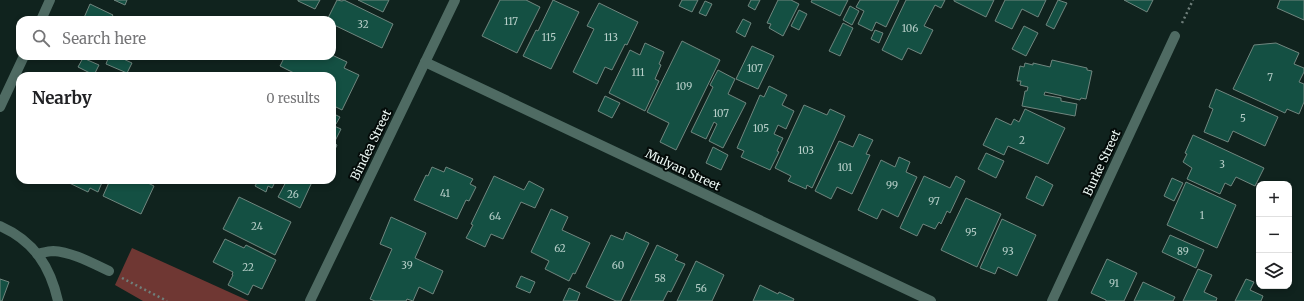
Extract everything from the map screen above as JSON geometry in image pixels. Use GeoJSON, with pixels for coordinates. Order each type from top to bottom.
{"type":"FeatureCollection","features":[{"type":"Feature","properties":{"kind":"street"},"geometry":{"type":"LineString","coordinates":[[43,16],[50,0]]}},
{"type":"Feature","properties":{"kind":"street","name":"Bindea Street"},"geometry":{"type":"LineString","coordinates":[[310,301],[455,0]]}},
{"type":"Feature","properties":{"kind":"street","name":"Burke Street"},"geometry":{"type":"LineString","coordinates":[[1052,301],[1175,36]]}},
{"type":"Feature","properties":{"kind":"street"},"geometry":{"type":"LineString","coordinates":[[16,72],[22,60]]}},
{"type":"Feature","properties":{"kind":"street","name":"Mulyan Street"},"geometry":{"type":"LineString","coordinates":[[425,62],[931,301]]}},
{"type":"Feature","properties":{"kind":"street"},"geometry":{"type":"LineString","coordinates":[[0,107],[16,73]]}},
{"type":"Feature","properties":{"kind":"street"},"geometry":{"type":"LineString","coordinates":[[0,226],[19,237],[37,254],[49,272],[54,284],[58,301]]}},
{"type":"Feature","properties":{"kind":"street"},"geometry":{"type":"LineString","coordinates":[[37,254],[51,250],[61,252],[72,255],[109,271]]}},
{"type":"Feature","properties":{"kind":"path"},"geometry":{"type":"LineString","coordinates":[[1175,36],[1193,0]]}},
{"type":"Feature","properties":{"kind":"path"},"geometry":{"type":"LineString","coordinates":[[109,271],[167,301]]}},
{"type":"Feature","properties":{"kind":"shaded area"},"geometry":{"type":"Polygon","coordinates":[[[132,248],[249,301],[143,301],[115,285],[132,248]]]}},
{"type":"Feature","properties":{"kind":"building"},"geometry":{"type":"Polygon","coordinates":[[[114,0],[127,0],[125,5],[114,0]]]}},
{"type":"Feature","properties":{"kind":"building"},"geometry":{"type":"Polygon","coordinates":[[[298,0],[320,0],[315,9],[298,0]]]}},
{"type":"Feature","properties":{"kind":"building"},"geometry":{"type":"Polygon","coordinates":[[[337,0],[344,0],[393,24],[382,48],[336,26],[336,16],[329,16],[337,0]]]}},
{"type":"Feature","properties":{"kind":"building"},"geometry":{"type":"Polygon","coordinates":[[[358,0],[389,0],[383,12],[358,0]]]}},
{"type":"Feature","properties":{"kind":"building"},"geometry":{"type":"Polygon","coordinates":[[[500,0],[526,0],[540,7],[517,53],[482,36],[500,0]]]}},
{"type":"Feature","properties":{"kind":"building"},"geometry":{"type":"Polygon","coordinates":[[[553,0],[579,12],[551,69],[523,56],[536,30],[538,31],[553,0]]]}},
{"type":"Feature","properties":{"kind":"building"},"geometry":{"type":"Polygon","coordinates":[[[682,0],[698,0],[692,12],[679,6],[682,0]]]}},
{"type":"Feature","properties":{"kind":"building"},"geometry":{"type":"Polygon","coordinates":[[[751,0],[760,0],[755,10],[748,6],[751,0]]]}},
{"type":"Feature","properties":{"kind":"building"},"geometry":{"type":"Polygon","coordinates":[[[778,0],[791,0],[799,4],[783,36],[769,28],[771,24],[767,23],[778,0]]]}},
{"type":"Feature","properties":{"kind":"building"},"geometry":{"type":"Polygon","coordinates":[[[812,0],[848,0],[840,16],[811,2],[812,0]]]}},
{"type":"Feature","properties":{"kind":"building"},"geometry":{"type":"Polygon","coordinates":[[[860,0],[899,0],[886,27],[876,22],[872,31],[858,24],[864,11],[856,7],[860,0]]]}},
{"type":"Feature","properties":{"kind":"building"},"geometry":{"type":"Polygon","coordinates":[[[906,0],[945,0],[941,8],[935,5],[924,26],[933,30],[921,54],[908,48],[902,60],[882,50],[906,0]]]}},
{"type":"Feature","properties":{"kind":"building"},"geometry":{"type":"Polygon","coordinates":[[[954,0],[994,0],[986,17],[954,0]]]}},
{"type":"Feature","properties":{"kind":"building"},"geometry":{"type":"Polygon","coordinates":[[[1005,0],[1046,0],[1038,17],[1022,9],[1012,29],[995,21],[1005,0]]]}},
{"type":"Feature","properties":{"kind":"building"},"geometry":{"type":"Polygon","coordinates":[[[1058,0],[1067,3],[1054,29],[1046,25],[1058,0]]]}},
{"type":"Feature","properties":{"kind":"building"},"geometry":{"type":"Polygon","coordinates":[[[1124,0],[1153,0],[1147,12],[1124,0]]]}},
{"type":"Feature","properties":{"kind":"building"},"geometry":{"type":"Polygon","coordinates":[[[1280,0],[1304,0],[1304,20],[1277,8],[1280,0]]]}},
{"type":"Feature","properties":{"kind":"building"},"geometry":{"type":"Polygon","coordinates":[[[705,1],[712,4],[706,16],[699,13],[705,1]]]}},
{"type":"Feature","properties":{"kind":"building"},"geometry":{"type":"Polygon","coordinates":[[[599,3],[638,22],[627,45],[625,44],[612,70],[605,67],[597,84],[573,72],[594,29],[587,26],[599,3]]]}},
{"type":"Feature","properties":{"kind":"building"},"geometry":{"type":"Polygon","coordinates":[[[90,4],[113,15],[112,16],[85,16],[90,4]]]}},
{"type":"Feature","properties":{"kind":"building"},"geometry":{"type":"Polygon","coordinates":[[[850,6],[859,11],[852,25],[843,20],[850,6]]]}},
{"type":"Feature","properties":{"kind":"building"},"geometry":{"type":"Polygon","coordinates":[[[799,10],[807,14],[799,30],[791,26],[799,10]]]}},
{"type":"Feature","properties":{"kind":"building"},"geometry":{"type":"Polygon","coordinates":[[[743,19],[751,23],[745,37],[736,32],[743,19]]]}},
{"type":"Feature","properties":{"kind":"building"},"geometry":{"type":"Polygon","coordinates":[[[843,23],[853,28],[840,56],[829,51],[843,23]]]}},
{"type":"Feature","properties":{"kind":"building"},"geometry":{"type":"Polygon","coordinates":[[[1024,26],[1038,33],[1026,56],[1012,49],[1024,26]]]}},
{"type":"Feature","properties":{"kind":"building"},"geometry":{"type":"Polygon","coordinates":[[[875,30],[883,33],[879,43],[871,39],[875,30]]]}},
{"type":"Feature","properties":{"kind":"building"},"geometry":{"type":"Polygon","coordinates":[[[682,41],[720,60],[676,150],[660,142],[669,123],[647,112],[682,41]]]}},
{"type":"Feature","properties":{"kind":"building"},"geometry":{"type":"Polygon","coordinates":[[[645,43],[664,52],[659,64],[661,65],[655,79],[659,81],[645,111],[609,93],[630,50],[640,55],[645,43]]]}},
{"type":"Feature","properties":{"kind":"building"},"geometry":{"type":"Polygon","coordinates":[[[1276,43],[1299,53],[1294,64],[1304,68],[1304,72],[1299,82],[1304,84],[1304,102],[1299,114],[1287,109],[1285,113],[1233,89],[1254,45],[1276,43]]]}},
{"type":"Feature","properties":{"kind":"building"},"geometry":{"type":"Polygon","coordinates":[[[752,46],[774,56],[758,89],[736,79],[752,46]]]}},
{"type":"Feature","properties":{"kind":"building"},"geometry":{"type":"Polygon","coordinates":[[[336,57],[347,62],[344,68],[359,75],[342,110],[336,107],[336,72],[292,72],[280,66],[283,60],[336,60],[336,57]]]}},
{"type":"Feature","properties":{"kind":"building"},"geometry":{"type":"Polygon","coordinates":[[[82,60],[88,60],[99,65],[96,72],[88,72],[78,67],[82,60]]]}},
{"type":"Feature","properties":{"kind":"building"},"geometry":{"type":"Polygon","coordinates":[[[108,60],[126,60],[132,63],[128,72],[106,64],[108,60]]]}},
{"type":"Feature","properties":{"kind":"building"},"geometry":{"type":"Polygon","coordinates":[[[1052,60],[1087,68],[1087,70],[1092,71],[1086,99],[1081,98],[1080,100],[1045,92],[1044,95],[1061,98],[1061,101],[1077,104],[1075,116],[1022,106],[1025,91],[1027,91],[1028,87],[1020,85],[1021,81],[1017,81],[1020,66],[1024,67],[1025,63],[1033,65],[1033,63],[1050,67],[1052,60]]]}},
{"type":"Feature","properties":{"kind":"building"},"geometry":{"type":"Polygon","coordinates":[[[718,70],[735,79],[728,94],[746,103],[723,148],[709,141],[717,124],[714,122],[706,139],[691,132],[713,87],[710,85],[718,70]]]}},
{"type":"Feature","properties":{"kind":"building"},"geometry":{"type":"Polygon","coordinates":[[[769,86],[787,95],[782,105],[794,111],[786,129],[778,125],[774,134],[783,138],[777,151],[779,152],[770,170],[741,157],[744,151],[737,148],[760,95],[764,97],[769,86]]]}},
{"type":"Feature","properties":{"kind":"building"},"geometry":{"type":"Polygon","coordinates":[[[1216,89],[1278,117],[1265,146],[1233,131],[1228,142],[1204,132],[1213,109],[1209,107],[1216,89]]]}},
{"type":"Feature","properties":{"kind":"building"},"geometry":{"type":"Polygon","coordinates":[[[605,96],[620,103],[612,118],[598,111],[605,96]]]}},
{"type":"Feature","properties":{"kind":"building"},"geometry":{"type":"Polygon","coordinates":[[[804,105],[827,115],[830,109],[845,116],[812,188],[807,185],[806,189],[788,181],[791,176],[775,168],[804,105]]]}},
{"type":"Feature","properties":{"kind":"building"},"geometry":{"type":"Polygon","coordinates":[[[1025,109],[1065,128],[1048,164],[1008,146],[1004,155],[983,145],[996,118],[1011,125],[1014,119],[1019,122],[1025,109]]]}},
{"type":"Feature","properties":{"kind":"building"},"geometry":{"type":"Polygon","coordinates":[[[336,115],[340,117],[336,124],[336,115]]]}},
{"type":"Feature","properties":{"kind":"building"},"geometry":{"type":"Polygon","coordinates":[[[336,127],[341,129],[336,139],[336,127]]]}},
{"type":"Feature","properties":{"kind":"building"},"geometry":{"type":"Polygon","coordinates":[[[859,134],[873,140],[866,154],[870,155],[852,194],[837,187],[831,199],[815,191],[839,141],[853,147],[859,134]]]}},
{"type":"Feature","properties":{"kind":"building"},"geometry":{"type":"Polygon","coordinates":[[[1193,135],[1264,168],[1258,181],[1256,181],[1255,186],[1236,177],[1231,186],[1225,183],[1220,194],[1187,179],[1192,168],[1183,162],[1187,154],[1185,153],[1193,135]]]}},
{"type":"Feature","properties":{"kind":"building"},"geometry":{"type":"Polygon","coordinates":[[[713,147],[728,155],[721,170],[706,163],[713,147]]]}},
{"type":"Feature","properties":{"kind":"building"},"geometry":{"type":"Polygon","coordinates":[[[986,153],[1004,161],[996,178],[978,169],[986,153]]]}},
{"type":"Feature","properties":{"kind":"building"},"geometry":{"type":"Polygon","coordinates":[[[899,157],[910,162],[906,172],[917,177],[898,217],[882,209],[877,219],[858,210],[881,160],[895,167],[899,157]]]}},
{"type":"Feature","properties":{"kind":"building"},"geometry":{"type":"Polygon","coordinates":[[[432,167],[444,172],[446,167],[473,179],[470,184],[476,187],[469,201],[466,200],[457,219],[414,200],[426,175],[428,176],[432,167]]]}},
{"type":"Feature","properties":{"kind":"building"},"geometry":{"type":"Polygon","coordinates":[[[494,176],[524,190],[529,181],[544,189],[535,208],[521,202],[503,239],[491,234],[485,247],[466,238],[473,225],[471,224],[494,176]]]}},
{"type":"Feature","properties":{"kind":"building"},"geometry":{"type":"Polygon","coordinates":[[[924,176],[950,188],[956,176],[965,181],[950,213],[947,211],[941,224],[939,222],[935,229],[923,224],[917,236],[900,228],[924,176]]]}},
{"type":"Feature","properties":{"kind":"building"},"geometry":{"type":"Polygon","coordinates":[[[1036,176],[1053,185],[1043,206],[1026,198],[1036,176]]]}},
{"type":"Feature","properties":{"kind":"building"},"geometry":{"type":"Polygon","coordinates":[[[1172,178],[1183,183],[1174,201],[1164,196],[1172,178]]]}},
{"type":"Feature","properties":{"kind":"building"},"geometry":{"type":"Polygon","coordinates":[[[1186,182],[1236,205],[1217,248],[1167,225],[1186,182]]]}},
{"type":"Feature","properties":{"kind":"building"},"geometry":{"type":"Polygon","coordinates":[[[71,184],[101,184],[98,192],[90,188],[88,192],[71,184]]]}},
{"type":"Feature","properties":{"kind":"building"},"geometry":{"type":"Polygon","coordinates":[[[108,184],[150,184],[154,186],[141,214],[103,196],[108,184]]]}},
{"type":"Feature","properties":{"kind":"building"},"geometry":{"type":"Polygon","coordinates":[[[256,184],[274,184],[272,188],[268,186],[266,192],[255,186],[256,184]]]}},
{"type":"Feature","properties":{"kind":"building"},"geometry":{"type":"Polygon","coordinates":[[[285,184],[311,184],[300,208],[278,197],[285,184]]]}},
{"type":"Feature","properties":{"kind":"building"},"geometry":{"type":"Polygon","coordinates":[[[239,197],[291,222],[275,255],[223,229],[239,197]]]}},
{"type":"Feature","properties":{"kind":"building"},"geometry":{"type":"Polygon","coordinates":[[[966,198],[1001,214],[977,267],[941,250],[966,198]]]}},
{"type":"Feature","properties":{"kind":"building"},"geometry":{"type":"Polygon","coordinates":[[[551,209],[568,217],[562,230],[590,243],[575,274],[573,273],[569,281],[545,269],[549,261],[531,252],[551,209]]]}},
{"type":"Feature","properties":{"kind":"building"},"geometry":{"type":"Polygon","coordinates":[[[391,217],[426,233],[415,258],[443,271],[433,294],[419,287],[413,301],[407,299],[406,301],[375,301],[370,299],[392,249],[380,244],[391,217]]]}},
{"type":"Feature","properties":{"kind":"building"},"geometry":{"type":"Polygon","coordinates":[[[1002,219],[1036,235],[1017,276],[998,267],[995,274],[980,268],[1002,219]]]}},
{"type":"Feature","properties":{"kind":"building"},"geometry":{"type":"Polygon","coordinates":[[[626,232],[649,243],[621,301],[616,301],[586,287],[611,235],[623,240],[626,232]]]}},
{"type":"Feature","properties":{"kind":"building"},"geometry":{"type":"Polygon","coordinates":[[[1170,235],[1204,250],[1196,268],[1162,252],[1170,235]]]}},
{"type":"Feature","properties":{"kind":"building"},"geometry":{"type":"Polygon","coordinates":[[[225,239],[244,248],[246,245],[276,260],[262,289],[253,285],[248,295],[228,285],[233,272],[213,262],[225,239]]]}},
{"type":"Feature","properties":{"kind":"building"},"geometry":{"type":"Polygon","coordinates":[[[657,245],[678,255],[675,260],[685,264],[671,292],[668,291],[663,301],[630,301],[657,245]]]}},
{"type":"Feature","properties":{"kind":"building"},"geometry":{"type":"Polygon","coordinates":[[[1107,259],[1137,273],[1124,301],[1106,301],[1091,293],[1107,259]]]}},
{"type":"Feature","properties":{"kind":"building"},"geometry":{"type":"Polygon","coordinates":[[[696,261],[724,275],[712,301],[677,301],[696,261]]]}},
{"type":"Feature","properties":{"kind":"building"},"geometry":{"type":"Polygon","coordinates":[[[1198,269],[1212,275],[1204,292],[1217,298],[1216,301],[1183,301],[1198,269]]]}},
{"type":"Feature","properties":{"kind":"building"},"geometry":{"type":"Polygon","coordinates":[[[521,276],[535,282],[530,293],[516,287],[521,276]]]}},
{"type":"Feature","properties":{"kind":"building"},"geometry":{"type":"Polygon","coordinates":[[[0,279],[9,282],[2,301],[0,301],[0,279]]]}},
{"type":"Feature","properties":{"kind":"building"},"geometry":{"type":"Polygon","coordinates":[[[1246,279],[1254,282],[1250,290],[1263,296],[1261,301],[1235,301],[1246,279]]]}},
{"type":"Feature","properties":{"kind":"building"},"geometry":{"type":"Polygon","coordinates":[[[1143,282],[1175,297],[1173,301],[1134,301],[1143,282]]]}},
{"type":"Feature","properties":{"kind":"building"},"geometry":{"type":"Polygon","coordinates":[[[760,285],[778,294],[779,292],[794,299],[793,301],[753,301],[760,285]]]}},
{"type":"Feature","properties":{"kind":"building"},"geometry":{"type":"Polygon","coordinates":[[[569,288],[580,293],[577,301],[563,301],[569,288]]]}}]}
